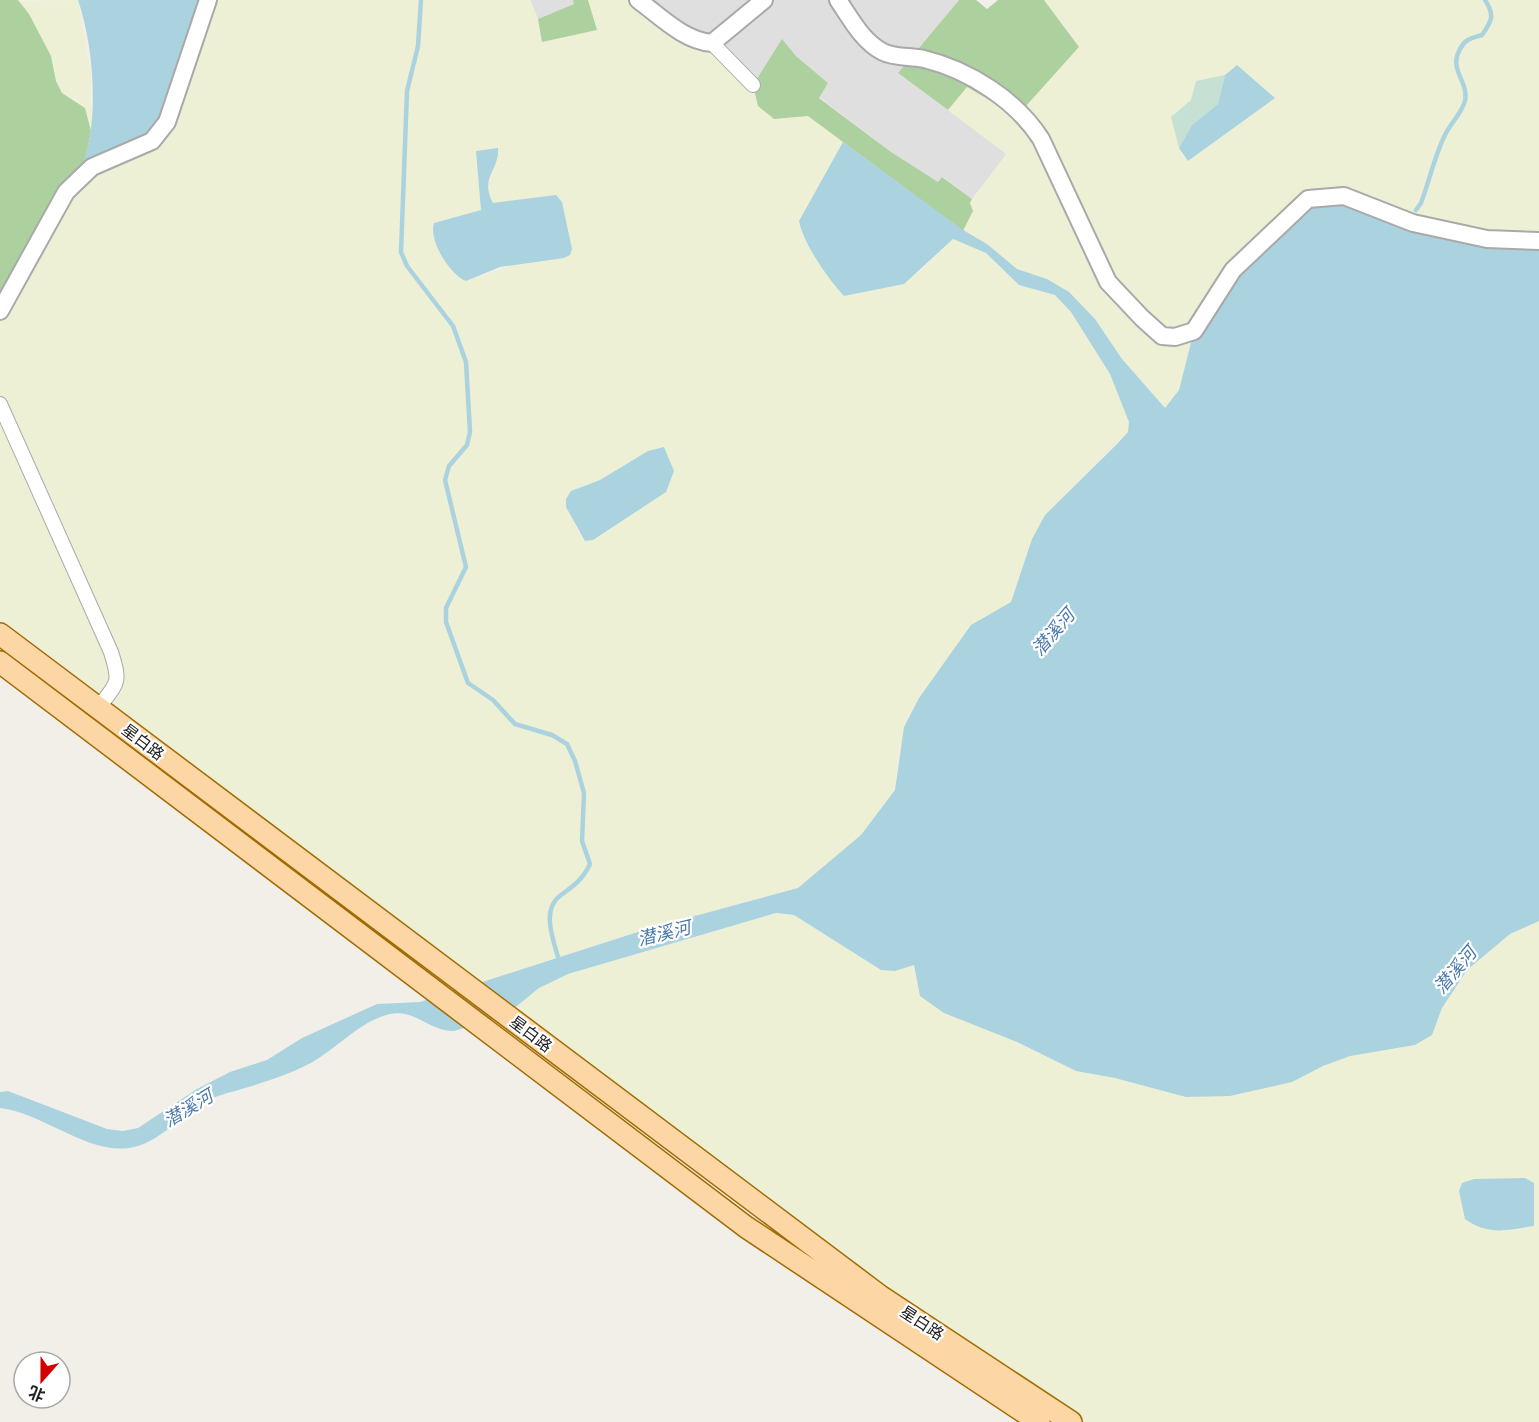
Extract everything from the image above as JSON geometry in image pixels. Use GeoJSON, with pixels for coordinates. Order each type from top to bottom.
{"type":"FeatureCollection","features":[{"type":"Feature","properties":{"kind":"main road","name":"星白路"},"geometry":{"type":"LineString","coordinates":[[0,634],[880,1296],[1071,1422]]}},
{"type":"Feature","properties":{"kind":"main road","name":"星白路"},"geometry":{"type":"LineString","coordinates":[[0,663],[746,1227],[1040,1422]]}},
{"type":"Feature","properties":{"kind":"street"},"geometry":{"type":"LineString","coordinates":[[0,311],[66,192],[92,168],[152,141],[167,122],[208,0]]}},
{"type":"Feature","properties":{"kind":"street"},"geometry":{"type":"LineString","coordinates":[[638,0],[677,29],[700,42],[712,43],[753,85]]}},
{"type":"Feature","properties":{"kind":"street"},"geometry":{"type":"LineString","coordinates":[[712,43],[764,0]]}},
{"type":"Feature","properties":{"kind":"street"},"geometry":{"type":"LineString","coordinates":[[838,0],[865,39],[884,53],[924,59],[947,67],[995,92],[1028,119],[1041,139],[1108,282],[1162,336],[1174,337],[1194,331],[1233,270],[1308,199],[1344,196],[1413,223],[1487,239],[1539,240]]}},
{"type":"Feature","properties":{"kind":"street"},"geometry":{"type":"LineString","coordinates":[[0,404],[111,652],[117,682],[98,708]]}},
{"type":"Feature","properties":{"kind":"shaded area"},"geometry":{"type":"Polygon","coordinates":[[[530,0],[573,0],[575,4],[538,19],[530,0]]]}},
{"type":"Feature","properties":{"kind":"shaded area"},"geometry":{"type":"Polygon","coordinates":[[[638,0],[959,0],[898,73],[1007,154],[972,199],[943,177],[938,183],[891,152],[819,97],[828,83],[796,56],[782,40],[753,85],[638,0]]]}},
{"type":"Feature","properties":{"kind":"green space"},"geometry":{"type":"Polygon","coordinates":[[[0,0],[18,0],[29,14],[51,56],[56,81],[62,93],[85,108],[91,131],[86,157],[0,311],[0,0]]]}},
{"type":"Feature","properties":{"kind":"green space"},"geometry":{"type":"Polygon","coordinates":[[[78,0],[91,73],[91,131],[85,108],[76,99],[62,93],[56,81],[51,56],[17,1],[78,0]]]}},
{"type":"Feature","properties":{"kind":"green space"},"geometry":{"type":"Polygon","coordinates":[[[208,0],[530,0],[538,19],[542,41],[597,30],[588,0],[638,0],[700,42],[753,85],[773,119],[808,116],[843,142],[799,221],[801,233],[844,296],[871,290],[920,272],[953,239],[986,253],[1019,285],[1055,295],[1071,312],[1110,374],[1129,422],[1128,432],[1045,515],[1011,602],[984,617],[900,746],[895,790],[861,836],[798,888],[647,929],[467,986],[0,634],[0,311],[54,211],[208,0]],[[476,151],[481,210],[435,222],[432,228],[434,240],[452,271],[482,276],[518,263],[553,260],[572,249],[556,195],[494,203],[487,192],[489,177],[498,155],[476,151]],[[648,451],[600,480],[571,491],[575,524],[579,535],[648,451]]]}},
{"type":"Feature","properties":{"kind":"green space"},"geometry":{"type":"Polygon","coordinates":[[[573,0],[588,0],[597,30],[542,42],[538,19],[574,4],[573,0]]]}},
{"type":"Feature","properties":{"kind":"green space"},"geometry":{"type":"Polygon","coordinates":[[[959,0],[976,0],[987,9],[998,0],[1044,0],[1079,47],[1017,116],[967,87],[948,110],[898,73],[959,0]]]}},
{"type":"Feature","properties":{"kind":"green space"},"geometry":{"type":"Polygon","coordinates":[[[1044,0],[1539,0],[1539,241],[1194,331],[1179,390],[1165,409],[1122,359],[1095,319],[1047,279],[1017,269],[987,244],[963,231],[973,211],[970,203],[1006,154],[948,110],[967,87],[1017,116],[1079,47],[1044,0]],[[1237,65],[1225,75],[1196,81],[1191,100],[1186,106],[1179,148],[1237,65]]]}},
{"type":"Feature","properties":{"kind":"green space"},"geometry":{"type":"Polygon","coordinates":[[[782,39],[796,56],[828,83],[819,98],[891,152],[938,182],[942,177],[972,199],[970,203],[973,211],[963,231],[808,116],[774,119],[758,106],[753,85],[782,39]]]}},
{"type":"Feature","properties":{"kind":"green space"},"geometry":{"type":"Polygon","coordinates":[[[1225,75],[1218,104],[1192,125],[1179,148],[1171,117],[1191,100],[1196,81],[1225,75]]]}},
{"type":"Feature","properties":{"kind":"green space"},"geometry":{"type":"Polygon","coordinates":[[[776,913],[794,915],[881,970],[895,971],[914,965],[920,996],[1076,1071],[1115,1078],[1323,1066],[1350,1056],[1415,1045],[1432,1035],[1442,1008],[1467,970],[1510,934],[1539,921],[1539,1422],[1071,1422],[506,1015],[539,988],[568,974],[776,913]],[[1525,1178],[1474,1179],[1513,1231],[1534,1226],[1534,1183],[1525,1178]]]}},
{"type":"Feature","properties":{"kind":"water"},"geometry":{"type":"Polygon","coordinates":[[[78,0],[208,0],[152,141],[81,169],[91,130],[93,85],[88,40],[78,0]]]}},
{"type":"Feature","properties":{"kind":"water"},"geometry":{"type":"Polygon","coordinates":[[[1237,65],[1275,98],[1188,161],[1179,148],[1192,125],[1218,104],[1225,75],[1237,65]]]}},
{"type":"Feature","properties":{"kind":"water","name":"潜溪河"},"geometry":{"type":"Polygon","coordinates":[[[843,142],[963,230],[987,244],[1017,269],[1047,279],[1069,292],[1095,319],[1122,359],[1165,408],[1179,390],[1194,331],[1233,270],[1323,196],[1413,223],[1539,241],[1539,921],[1510,934],[1467,970],[1442,1008],[1432,1035],[1415,1045],[1350,1056],[1323,1066],[1292,1082],[1230,1096],[1186,1097],[1115,1078],[1076,1071],[1017,1042],[944,1013],[920,996],[914,965],[895,971],[881,970],[794,915],[776,913],[568,974],[539,988],[506,1015],[454,1031],[438,1028],[415,1017],[399,1013],[390,1014],[358,1029],[309,1064],[277,1078],[206,1101],[160,1135],[129,1148],[97,1145],[32,1117],[0,1108],[0,1092],[8,1091],[107,1129],[123,1131],[138,1128],[197,1089],[230,1072],[267,1060],[302,1038],[377,1004],[420,1002],[647,929],[798,888],[861,835],[895,790],[904,727],[919,698],[971,625],[1011,602],[1032,539],[1045,515],[1128,432],[1129,422],[1110,374],[1071,312],[1055,295],[1019,285],[986,253],[953,239],[904,284],[844,296],[805,240],[799,221],[843,142]]]}},
{"type":"Feature","properties":{"kind":"water"},"geometry":{"type":"Polygon","coordinates":[[[498,148],[498,156],[488,187],[493,203],[556,195],[562,202],[572,249],[570,255],[564,258],[500,267],[466,281],[453,272],[437,247],[433,230],[434,223],[481,210],[476,151],[498,148]]]}},
{"type":"Feature","properties":{"kind":"water"},"geometry":{"type":"Polygon","coordinates":[[[664,447],[674,471],[666,492],[593,540],[585,541],[566,507],[566,499],[571,491],[600,480],[648,451],[664,447]]]}},
{"type":"Feature","properties":{"kind":"water"},"geometry":{"type":"Polygon","coordinates":[[[1525,1178],[1534,1183],[1534,1226],[1490,1230],[1465,1219],[1459,1191],[1462,1183],[1474,1179],[1525,1178]]]}},
{"type":"Feature","properties":{"kind":"waterway"},"geometry":{"type":"LineString","coordinates":[[421,0],[418,46],[407,91],[401,252],[407,266],[453,326],[466,362],[470,432],[467,445],[449,466],[445,480],[466,567],[446,608],[446,622],[468,683],[493,700],[515,724],[552,735],[567,744],[575,761],[584,793],[582,841],[590,864],[581,878],[555,901],[551,909],[550,926],[559,961]]}},
{"type":"Feature","properties":{"kind":"waterway"},"geometry":{"type":"LineString","coordinates":[[1416,210],[1421,203],[1444,137],[1465,101],[1464,87],[1457,69],[1457,56],[1464,43],[1482,35],[1488,26],[1491,14],[1485,0]]}}]}
